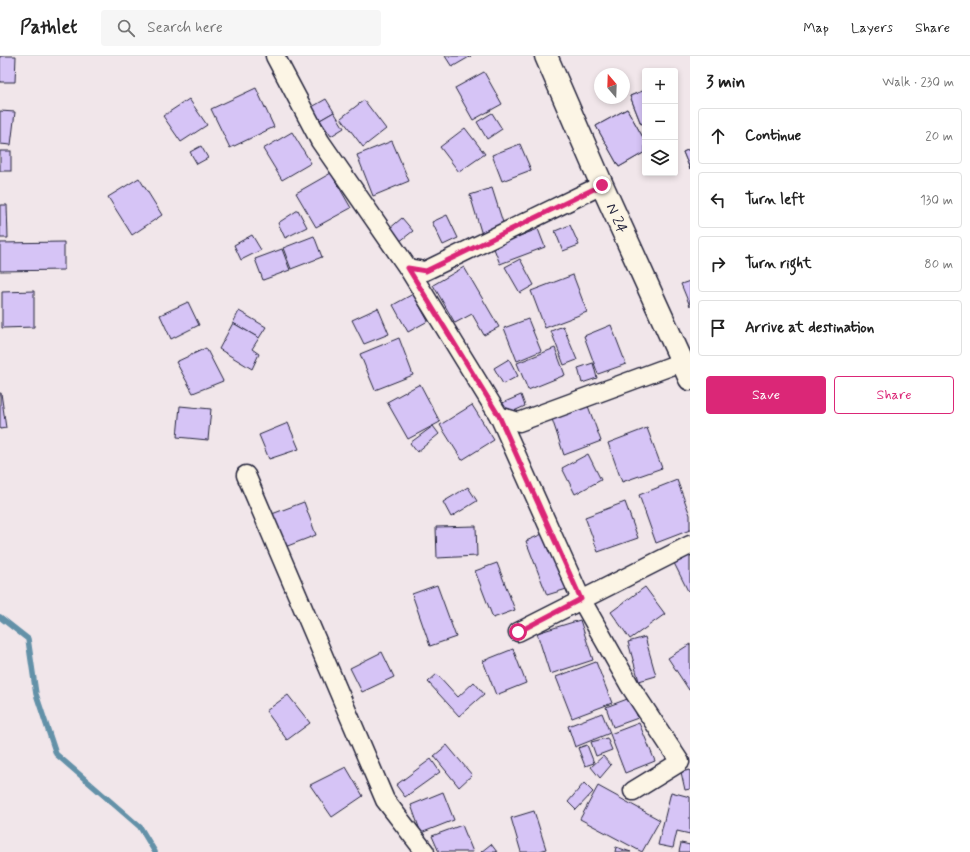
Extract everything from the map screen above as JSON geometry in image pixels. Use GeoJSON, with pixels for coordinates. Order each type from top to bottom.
{"type":"FeatureCollection","features":[{"type":"Feature","properties":{"kind":"main road","name":"N 24"},"geometry":{"type":"LineString","coordinates":[[546,56],[602,185],[686,370]]}},
{"type":"Feature","properties":{"kind":"street"},"geometry":{"type":"LineString","coordinates":[[275,56],[320,141],[408,268],[499,416],[581,599],[630,686],[680,762],[632,791]]}},
{"type":"Feature","properties":{"kind":"street"},"geometry":{"type":"LineString","coordinates":[[408,268],[426,271],[602,185]]}},
{"type":"Feature","properties":{"kind":"street"},"geometry":{"type":"LineString","coordinates":[[499,416],[519,422],[686,370]]}},
{"type":"Feature","properties":{"kind":"street"},"geometry":{"type":"LineString","coordinates":[[246,475],[385,800],[425,852]]}},
{"type":"Feature","properties":{"kind":"street"},"geometry":{"type":"LineString","coordinates":[[518,632],[690,545]]}},
{"type":"Feature","properties":{"kind":"building"},"geometry":{"type":"Polygon","coordinates":[[[0,56],[16,56],[15,82],[0,82],[0,56]]]}},
{"type":"Feature","properties":{"kind":"building"},"geometry":{"type":"Polygon","coordinates":[[[445,56],[471,56],[452,67],[445,56]]]}},
{"type":"Feature","properties":{"kind":"building"},"geometry":{"type":"Polygon","coordinates":[[[484,72],[502,104],[473,120],[455,88],[484,72]]]}},
{"type":"Feature","properties":{"kind":"building"},"geometry":{"type":"Polygon","coordinates":[[[256,88],[274,127],[230,148],[211,109],[256,88]]]}},
{"type":"Feature","properties":{"kind":"building"},"geometry":{"type":"Polygon","coordinates":[[[642,91],[641,124],[630,96],[642,91]]]}},
{"type":"Feature","properties":{"kind":"building"},"geometry":{"type":"Polygon","coordinates":[[[642,91],[641,124],[630,96],[642,91]]]}},
{"type":"Feature","properties":{"kind":"building"},"geometry":{"type":"Polygon","coordinates":[[[189,99],[207,125],[181,142],[163,116],[189,99]]]}},
{"type":"Feature","properties":{"kind":"building"},"geometry":{"type":"Polygon","coordinates":[[[326,99],[334,112],[320,120],[312,107],[326,99]]]}},
{"type":"Feature","properties":{"kind":"building"},"geometry":{"type":"Polygon","coordinates":[[[364,100],[386,129],[363,147],[341,118],[364,100]]]}},
{"type":"Feature","properties":{"kind":"building"},"geometry":{"type":"Polygon","coordinates":[[[627,109],[642,136],[642,154],[619,167],[596,126],[627,109]]]}},
{"type":"Feature","properties":{"kind":"building"},"geometry":{"type":"Polygon","coordinates":[[[627,109],[642,136],[642,154],[619,167],[596,126],[627,109]]]}},
{"type":"Feature","properties":{"kind":"building"},"geometry":{"type":"Polygon","coordinates":[[[0,111],[15,112],[11,145],[0,144],[0,111]]]}},
{"type":"Feature","properties":{"kind":"building"},"geometry":{"type":"Polygon","coordinates":[[[334,112],[344,128],[331,136],[320,120],[334,112]]]}},
{"type":"Feature","properties":{"kind":"building"},"geometry":{"type":"Polygon","coordinates":[[[492,113],[502,129],[487,139],[477,122],[492,113]]]}},
{"type":"Feature","properties":{"kind":"building"},"geometry":{"type":"Polygon","coordinates":[[[465,128],[485,154],[459,172],[440,147],[465,128]]]}},
{"type":"Feature","properties":{"kind":"building"},"geometry":{"type":"Polygon","coordinates":[[[292,132],[311,163],[282,180],[263,149],[292,132]]]}},
{"type":"Feature","properties":{"kind":"building"},"geometry":{"type":"Polygon","coordinates":[[[392,141],[409,181],[373,196],[357,155],[392,141]]]}},
{"type":"Feature","properties":{"kind":"building"},"geometry":{"type":"Polygon","coordinates":[[[520,144],[531,170],[502,181],[492,155],[520,144]]]}},
{"type":"Feature","properties":{"kind":"building"},"geometry":{"type":"Polygon","coordinates":[[[201,146],[208,158],[197,164],[190,152],[201,146]]]}},
{"type":"Feature","properties":{"kind":"building"},"geometry":{"type":"Polygon","coordinates":[[[690,149],[690,169],[683,152],[690,149]]]}},
{"type":"Feature","properties":{"kind":"building"},"geometry":{"type":"Polygon","coordinates":[[[690,149],[690,169],[683,152],[690,149]]]}},
{"type":"Feature","properties":{"kind":"building"},"geometry":{"type":"Polygon","coordinates":[[[0,151],[11,151],[11,171],[0,171],[0,151]]]}},
{"type":"Feature","properties":{"kind":"building"},"geometry":{"type":"Polygon","coordinates":[[[331,173],[351,208],[316,227],[296,193],[331,173]]]}},
{"type":"Feature","properties":{"kind":"building"},"geometry":{"type":"Polygon","coordinates":[[[139,178],[162,215],[132,235],[108,197],[139,178]]]}},
{"type":"Feature","properties":{"kind":"building"},"geometry":{"type":"Polygon","coordinates":[[[492,188],[505,229],[482,235],[470,195],[492,188]]]}},
{"type":"Feature","properties":{"kind":"building"},"geometry":{"type":"Polygon","coordinates":[[[0,205],[7,205],[8,238],[0,238],[0,205]]]}},
{"type":"Feature","properties":{"kind":"building"},"geometry":{"type":"Polygon","coordinates":[[[298,210],[307,227],[285,238],[278,223],[298,210]]]}},
{"type":"Feature","properties":{"kind":"building"},"geometry":{"type":"Polygon","coordinates":[[[447,215],[458,238],[443,245],[432,222],[447,215]]]}},
{"type":"Feature","properties":{"kind":"building"},"geometry":{"type":"Polygon","coordinates":[[[402,218],[413,231],[399,242],[389,229],[402,218]]]}},
{"type":"Feature","properties":{"kind":"building"},"geometry":{"type":"Polygon","coordinates":[[[570,225],[579,245],[563,251],[555,231],[570,225]]]}},
{"type":"Feature","properties":{"kind":"building"},"geometry":{"type":"Polygon","coordinates":[[[538,229],[545,247],[500,264],[493,246],[538,229]]]}},
{"type":"Feature","properties":{"kind":"building"},"geometry":{"type":"Polygon","coordinates":[[[252,235],[261,250],[241,260],[234,245],[252,235]]]}},
{"type":"Feature","properties":{"kind":"building"},"geometry":{"type":"Polygon","coordinates":[[[314,236],[322,257],[291,269],[283,248],[314,236]]]}},
{"type":"Feature","properties":{"kind":"building"},"geometry":{"type":"Polygon","coordinates":[[[64,242],[64,270],[0,271],[0,243],[64,242]]]}},
{"type":"Feature","properties":{"kind":"building"},"geometry":{"type":"Polygon","coordinates":[[[282,249],[290,270],[263,280],[255,259],[282,249]]]}},
{"type":"Feature","properties":{"kind":"building"},"geometry":{"type":"Polygon","coordinates":[[[520,259],[534,285],[520,293],[505,267],[520,259]]]}},
{"type":"Feature","properties":{"kind":"building"},"geometry":{"type":"Polygon","coordinates":[[[464,267],[499,327],[484,335],[472,314],[455,323],[433,285],[464,267]]]}},
{"type":"Feature","properties":{"kind":"building"},"geometry":{"type":"Polygon","coordinates":[[[573,275],[587,312],[545,328],[531,291],[573,275]]]}},
{"type":"Feature","properties":{"kind":"building"},"geometry":{"type":"Polygon","coordinates":[[[690,281],[690,306],[681,284],[690,281]]]}},
{"type":"Feature","properties":{"kind":"building"},"geometry":{"type":"Polygon","coordinates":[[[34,291],[34,327],[2,328],[2,292],[34,291]]]}},
{"type":"Feature","properties":{"kind":"building"},"geometry":{"type":"Polygon","coordinates":[[[413,294],[428,321],[408,332],[393,305],[413,294]]]}},
{"type":"Feature","properties":{"kind":"building"},"geometry":{"type":"Polygon","coordinates":[[[188,302],[199,325],[171,339],[160,315],[188,302]]]}},
{"type":"Feature","properties":{"kind":"building"},"geometry":{"type":"Polygon","coordinates":[[[378,308],[389,334],[364,344],[352,320],[378,308]]]}},
{"type":"Feature","properties":{"kind":"building"},"geometry":{"type":"Polygon","coordinates":[[[239,311],[266,327],[259,338],[233,323],[239,311]]]}},
{"type":"Feature","properties":{"kind":"building"},"geometry":{"type":"Polygon","coordinates":[[[528,319],[541,351],[517,361],[504,328],[528,319]]]}},
{"type":"Feature","properties":{"kind":"building"},"geometry":{"type":"Polygon","coordinates":[[[233,323],[259,338],[252,349],[259,354],[252,369],[219,349],[233,323]]]}},
{"type":"Feature","properties":{"kind":"building"},"geometry":{"type":"Polygon","coordinates":[[[611,325],[626,364],[598,374],[584,336],[611,325]]]}},
{"type":"Feature","properties":{"kind":"building"},"geometry":{"type":"Polygon","coordinates":[[[563,326],[577,360],[564,365],[551,331],[563,326]]]}},
{"type":"Feature","properties":{"kind":"building"},"geometry":{"type":"Polygon","coordinates":[[[399,338],[413,375],[375,390],[360,354],[399,338]]]}},
{"type":"Feature","properties":{"kind":"building"},"geometry":{"type":"Polygon","coordinates":[[[206,348],[223,381],[193,393],[176,362],[206,348]]]}},
{"type":"Feature","properties":{"kind":"building"},"geometry":{"type":"Polygon","coordinates":[[[555,348],[565,375],[528,390],[517,363],[555,348]]]}},
{"type":"Feature","properties":{"kind":"building"},"geometry":{"type":"Polygon","coordinates":[[[509,359],[518,376],[503,384],[494,368],[509,359]]]}},
{"type":"Feature","properties":{"kind":"building"},"geometry":{"type":"Polygon","coordinates":[[[593,363],[597,378],[582,383],[578,368],[593,363]]]}},
{"type":"Feature","properties":{"kind":"building"},"geometry":{"type":"Polygon","coordinates":[[[420,384],[440,422],[408,439],[387,402],[420,384]]]}},
{"type":"Feature","properties":{"kind":"building"},"geometry":{"type":"Polygon","coordinates":[[[0,393],[6,428],[0,429],[0,393]]]}},
{"type":"Feature","properties":{"kind":"building"},"geometry":{"type":"Polygon","coordinates":[[[521,395],[525,406],[505,415],[500,404],[521,395]]]}},
{"type":"Feature","properties":{"kind":"building"},"geometry":{"type":"Polygon","coordinates":[[[472,405],[494,440],[462,460],[440,425],[472,405]]]}},
{"type":"Feature","properties":{"kind":"building"},"geometry":{"type":"Polygon","coordinates":[[[180,406],[211,409],[208,440],[177,437],[180,406]]]}},
{"type":"Feature","properties":{"kind":"building"},"geometry":{"type":"Polygon","coordinates":[[[588,406],[601,441],[564,455],[552,419],[588,406]]]}},
{"type":"Feature","properties":{"kind":"building"},"geometry":{"type":"Polygon","coordinates":[[[288,423],[299,449],[269,459],[259,435],[288,423]]]}},
{"type":"Feature","properties":{"kind":"building"},"geometry":{"type":"Polygon","coordinates":[[[433,426],[439,434],[417,452],[410,443],[433,426]]]}},
{"type":"Feature","properties":{"kind":"building"},"geometry":{"type":"Polygon","coordinates":[[[647,428],[662,468],[622,482],[608,443],[647,428]]]}},
{"type":"Feature","properties":{"kind":"building"},"geometry":{"type":"Polygon","coordinates":[[[588,454],[601,480],[575,494],[562,468],[588,454]]]}},
{"type":"Feature","properties":{"kind":"building"},"geometry":{"type":"Polygon","coordinates":[[[677,480],[690,515],[690,530],[656,543],[639,495],[677,480]]]}},
{"type":"Feature","properties":{"kind":"building"},"geometry":{"type":"Polygon","coordinates":[[[468,487],[477,501],[451,517],[443,502],[468,487]]]}},
{"type":"Feature","properties":{"kind":"building"},"geometry":{"type":"Polygon","coordinates":[[[304,502],[316,535],[285,547],[272,514],[304,502]]]}},
{"type":"Feature","properties":{"kind":"building"},"geometry":{"type":"Polygon","coordinates":[[[625,502],[638,538],[598,552],[585,517],[625,502]]]}},
{"type":"Feature","properties":{"kind":"building"},"geometry":{"type":"Polygon","coordinates":[[[476,526],[477,556],[437,558],[436,527],[476,526]]]}},
{"type":"Feature","properties":{"kind":"building"},"geometry":{"type":"Polygon","coordinates":[[[547,532],[570,588],[547,595],[526,541],[547,532]]]}},
{"type":"Feature","properties":{"kind":"building"},"geometry":{"type":"Polygon","coordinates":[[[690,555],[690,589],[688,591],[674,563],[690,555]]]}},
{"type":"Feature","properties":{"kind":"building"},"geometry":{"type":"Polygon","coordinates":[[[497,563],[515,610],[493,618],[475,571],[497,563]]]}},
{"type":"Feature","properties":{"kind":"building"},"geometry":{"type":"Polygon","coordinates":[[[437,585],[456,637],[430,646],[412,594],[437,585]]]}},
{"type":"Feature","properties":{"kind":"building"},"geometry":{"type":"Polygon","coordinates":[[[645,587],[665,614],[630,639],[611,612],[645,587]]]}},
{"type":"Feature","properties":{"kind":"building"},"geometry":{"type":"Polygon","coordinates":[[[580,620],[593,660],[550,674],[537,633],[580,620]]]}},
{"type":"Feature","properties":{"kind":"building"},"geometry":{"type":"Polygon","coordinates":[[[645,637],[656,676],[639,681],[628,642],[645,637]]]}},
{"type":"Feature","properties":{"kind":"building"},"geometry":{"type":"Polygon","coordinates":[[[690,644],[690,690],[689,690],[668,658],[690,644]]]}},
{"type":"Feature","properties":{"kind":"building"},"geometry":{"type":"Polygon","coordinates":[[[513,649],[526,683],[496,695],[483,661],[513,649]]]}},
{"type":"Feature","properties":{"kind":"building"},"geometry":{"type":"Polygon","coordinates":[[[382,652],[394,677],[362,692],[350,668],[382,652]]]}},
{"type":"Feature","properties":{"kind":"building"},"geometry":{"type":"Polygon","coordinates":[[[596,662],[612,703],[572,718],[556,677],[596,662]]]}},
{"type":"Feature","properties":{"kind":"building"},"geometry":{"type":"Polygon","coordinates":[[[437,674],[458,697],[474,682],[484,694],[459,716],[428,682],[437,674]]]}},
{"type":"Feature","properties":{"kind":"building"},"geometry":{"type":"Polygon","coordinates":[[[288,695],[310,723],[287,740],[266,711],[288,695]]]}},
{"type":"Feature","properties":{"kind":"building"},"geometry":{"type":"Polygon","coordinates":[[[630,698],[638,718],[613,727],[606,707],[630,698]]]}},
{"type":"Feature","properties":{"kind":"building"},"geometry":{"type":"Polygon","coordinates":[[[602,713],[610,733],[575,747],[568,726],[602,713]]]}},
{"type":"Feature","properties":{"kind":"building"},"geometry":{"type":"Polygon","coordinates":[[[639,723],[655,761],[625,773],[610,734],[639,723]]]}},
{"type":"Feature","properties":{"kind":"building"},"geometry":{"type":"Polygon","coordinates":[[[607,738],[612,750],[596,756],[591,742],[607,738]]]}},
{"type":"Feature","properties":{"kind":"building"},"geometry":{"type":"Polygon","coordinates":[[[447,745],[472,775],[459,787],[434,756],[447,745]]]}},
{"type":"Feature","properties":{"kind":"building"},"geometry":{"type":"Polygon","coordinates":[[[587,745],[594,763],[585,766],[578,748],[587,745]]]}},
{"type":"Feature","properties":{"kind":"building"},"geometry":{"type":"Polygon","coordinates":[[[603,756],[611,765],[600,778],[591,767],[603,756]]]}},
{"type":"Feature","properties":{"kind":"building"},"geometry":{"type":"Polygon","coordinates":[[[431,759],[440,772],[405,797],[396,785],[431,759]]]}},
{"type":"Feature","properties":{"kind":"building"},"geometry":{"type":"Polygon","coordinates":[[[346,767],[363,796],[332,817],[310,785],[346,767]]]}},
{"type":"Feature","properties":{"kind":"building"},"geometry":{"type":"Polygon","coordinates":[[[690,770],[690,789],[685,790],[681,772],[690,770]]]}},
{"type":"Feature","properties":{"kind":"building"},"geometry":{"type":"Polygon","coordinates":[[[584,783],[593,792],[576,810],[568,802],[584,783]]]}},
{"type":"Feature","properties":{"kind":"building"},"geometry":{"type":"Polygon","coordinates":[[[598,786],[660,820],[642,852],[580,819],[598,786]]]}},
{"type":"Feature","properties":{"kind":"building"},"geometry":{"type":"Polygon","coordinates":[[[443,792],[454,820],[421,833],[411,805],[443,792]]]}},
{"type":"Feature","properties":{"kind":"building"},"geometry":{"type":"Polygon","coordinates":[[[671,792],[690,797],[690,834],[677,831],[673,848],[658,845],[671,792]]]}},
{"type":"Feature","properties":{"kind":"building"},"geometry":{"type":"Polygon","coordinates":[[[534,811],[546,849],[537,852],[521,852],[511,818],[534,811]]]}},
{"type":"Feature","properties":{"kind":"building"},"geometry":{"type":"Polygon","coordinates":[[[462,825],[473,852],[439,852],[432,836],[462,825]]]}},
{"type":"Feature","properties":{"kind":"building"},"geometry":{"type":"Polygon","coordinates":[[[681,843],[690,845],[690,852],[679,852],[681,843]]]}},
{"type":"Feature","properties":{"kind":"building"},"geometry":{"type":"Polygon","coordinates":[[[491,844],[497,852],[481,852],[491,844]]]}},
{"type":"Feature","properties":{"kind":"building"},"geometry":{"type":"Polygon","coordinates":[[[616,847],[631,852],[615,852],[616,847]]]}},
{"type":"Feature","properties":{"kind":"waterway"},"geometry":{"type":"LineString","coordinates":[[0,617],[28,639],[36,694],[56,754],[140,827],[155,852]]}},
{"type":"Feature","properties":{"kind":"route"},"geometry":{"type":"LineString","coordinates":[[518,632],[581,599],[499,416],[408,268],[426,271],[602,185]]}}]}
